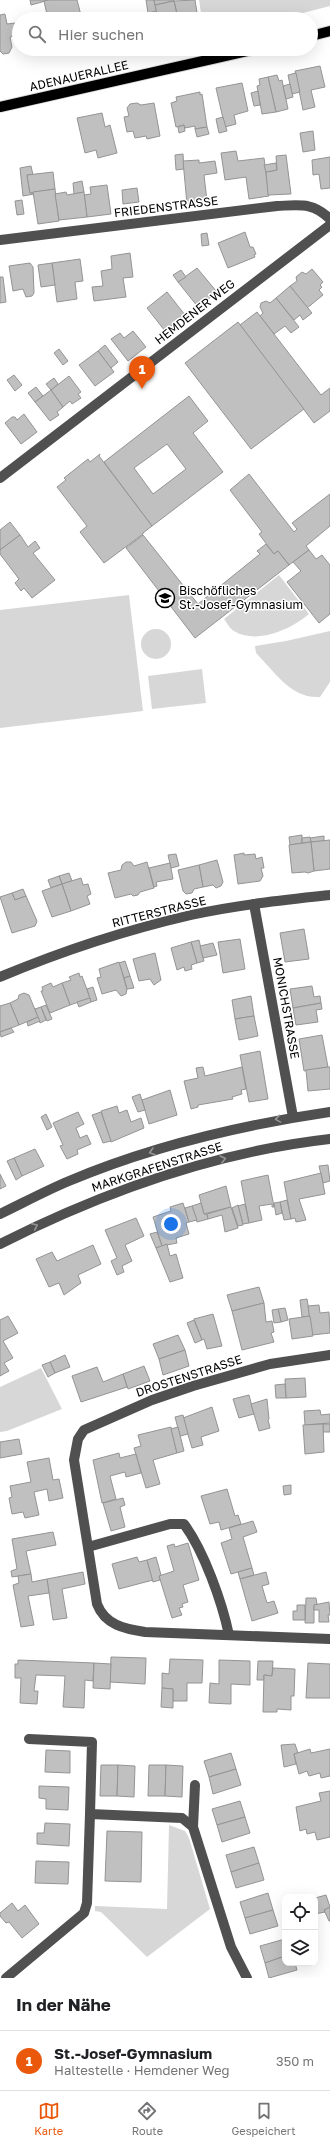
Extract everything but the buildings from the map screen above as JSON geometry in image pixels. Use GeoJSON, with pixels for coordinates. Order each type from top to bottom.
{"type":"FeatureCollection","features":[{"type":"Feature","properties":{"kind":"main road"},"geometry":{"type":"LineString","coordinates":[[318,34],[330,31]]}},
{"type":"Feature","properties":{"kind":"main road","name":"ADENAUERALLEE"},"geometry":{"type":"LineString","coordinates":[[0,107],[225,56]]}},
{"type":"Feature","properties":{"kind":"street","name":"FRIEDENSTRASSE"},"geometry":{"type":"LineString","coordinates":[[0,240],[277,206],[311,206],[321,210],[330,219]]}},
{"type":"Feature","properties":{"kind":"street","name":"HEMDENER WEG"},"geometry":{"type":"LineString","coordinates":[[0,478],[330,225]]}},
{"type":"Feature","properties":{"kind":"street","name":"RITTERSTRASSE"},"geometry":{"type":"LineString","coordinates":[[0,978],[83,946],[140,928],[192,915],[254,904],[330,895]]}},
{"type":"Feature","properties":{"kind":"street","name":"MONICHSTRASSE"},"geometry":{"type":"LineString","coordinates":[[254,904],[292,1117]]}},
{"type":"Feature","properties":{"kind":"street","name":"MARKGRAFENSTRASSE"},"geometry":{"type":"LineString","coordinates":[[0,1214],[69,1181],[127,1160],[253,1123],[330,1112]]}},
{"type":"Feature","properties":{"kind":"street","name":"MARKGRAFENSTRASSE"},"geometry":{"type":"LineString","coordinates":[[0,1244],[77,1207],[200,1164],[288,1144],[330,1139]]}},
{"type":"Feature","properties":{"kind":"street","name":"DROSTENSTRASSE"},"geometry":{"type":"LineString","coordinates":[[330,1355],[270,1364],[152,1400],[84,1430],[78,1439],[74,1460],[98,1604],[100,1613],[109,1622],[123,1629],[145,1632],[330,1639]]}},
{"type":"Feature","properties":{"kind":"street"},"geometry":{"type":"LineString","coordinates":[[88,1547],[170,1524],[184,1524],[198,1547],[225,1616],[229,1635]]}},
{"type":"Feature","properties":{"kind":"street"},"geometry":{"type":"LineString","coordinates":[[6,1978],[84,1913],[87,1903],[92,1742],[29,1740]]}},
{"type":"Feature","properties":{"kind":"street"},"geometry":{"type":"LineString","coordinates":[[195,1785],[193,1827],[231,1947],[247,1978]]}},
{"type":"Feature","properties":{"kind":"street"},"geometry":{"type":"LineString","coordinates":[[90,1814],[182,1818],[193,1827]]}},
{"type":"Feature","properties":{"kind":"shaded area"},"geometry":{"type":"Polygon","coordinates":[[[199,0],[330,0],[330,6],[307,12],[201,12],[199,0]]]}},
{"type":"Feature","properties":{"kind":"shaded area"},"geometry":{"type":"Polygon","coordinates":[[[279,575],[309,614],[302,620],[284,630],[263,636],[243,635],[233,630],[224,619],[279,575]]]}},
{"type":"Feature","properties":{"kind":"shaded area"},"geometry":{"type":"Polygon","coordinates":[[[129,595],[143,711],[0,728],[0,610],[129,595]]]}},
{"type":"Feature","properties":{"kind":"shaded area"},"geometry":{"type":"Polygon","coordinates":[[[156,629],[162,630],[170,638],[170,650],[162,658],[156,659],[150,658],[142,650],[141,644],[142,638],[150,630],[156,629]]]}},
{"type":"Feature","properties":{"kind":"shaded area"},"geometry":{"type":"Polygon","coordinates":[[[330,631],[330,682],[320,697],[300,694],[292,689],[277,676],[256,653],[255,646],[330,631]]]}},
{"type":"Feature","properties":{"kind":"shaded area"},"geometry":{"type":"Polygon","coordinates":[[[202,669],[206,703],[152,709],[148,676],[202,669]]]}},
{"type":"Feature","properties":{"kind":"shaded area"},"geometry":{"type":"Polygon","coordinates":[[[41,1368],[62,1409],[7,1431],[0,1432],[0,1387],[41,1368]]]}},
{"type":"Feature","properties":{"kind":"shaded area"},"geometry":{"type":"Polygon","coordinates":[[[169,1825],[185,1831],[189,1838],[210,1909],[147,1957],[101,1912],[95,1911],[95,1906],[167,1909],[169,1825]]]}},
{"type":"Feature","properties":{"kind":"place","name":"St.-Josef-Gymnasium"},"geometry":{"type":"Point","coordinates":[142,389]}},
{"type":"Feature","properties":{"kind":"place","name":"Bischöfliches St.-Josef-Gymnasium"},"geometry":{"type":"Point","coordinates":[165,598]}}]}
